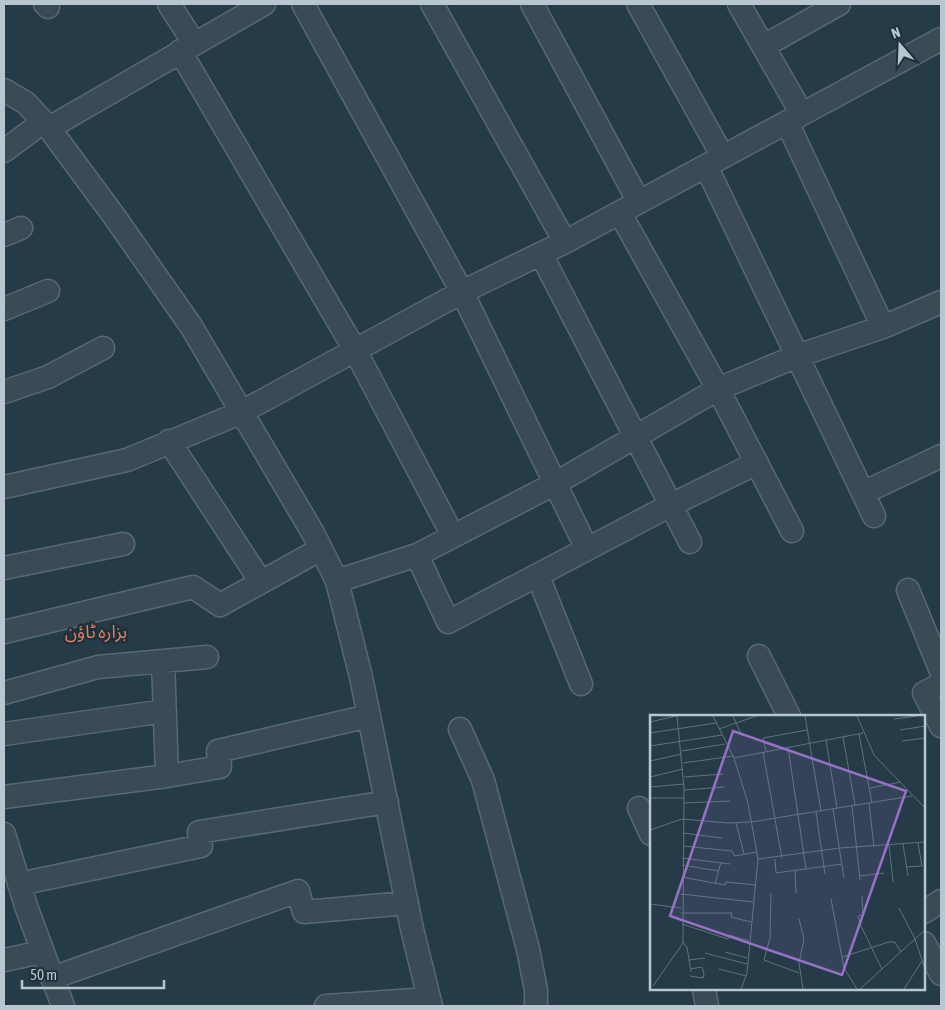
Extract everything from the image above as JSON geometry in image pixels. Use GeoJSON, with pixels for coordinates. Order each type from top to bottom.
{"type":"FeatureCollection","features":[{"type":"Feature","properties":{"kind":"street"},"geometry":{"type":"LineString","coordinates":[[169,4],[187,47],[355,350],[453,536]]}},
{"type":"Feature","properties":{"kind":"street"},"geometry":{"type":"LineString","coordinates":[[4,151],[46,125],[264,4]]}},
{"type":"Feature","properties":{"kind":"street"},"geometry":{"type":"LineString","coordinates":[[303,4],[462,292],[587,550]]}},
{"type":"Feature","properties":{"kind":"street"},"geometry":{"type":"LineString","coordinates":[[432,4],[565,242]]}},
{"type":"Feature","properties":{"kind":"street"},"geometry":{"type":"LineString","coordinates":[[532,4],[639,202]]}},
{"type":"Feature","properties":{"kind":"street"},"geometry":{"type":"LineString","coordinates":[[638,4],[714,162],[797,356],[874,516]]}},
{"type":"Feature","properties":{"kind":"street"},"geometry":{"type":"LineString","coordinates":[[739,4],[764,46],[883,327]]}},
{"type":"Feature","properties":{"kind":"street"},"geometry":{"type":"LineString","coordinates":[[764,46],[839,4]]}},
{"type":"Feature","properties":{"kind":"street"},"geometry":{"type":"LineString","coordinates":[[4,487],[128,460],[169,441],[240,413],[462,292],[620,213],[941,39]]}},
{"type":"Feature","properties":{"kind":"street"},"geometry":{"type":"LineString","coordinates":[[4,90],[26,104],[46,125],[114,216],[191,326],[321,549],[337,581],[369,716],[407,903],[430,1003],[326,1006]]}},
{"type":"Feature","properties":{"kind":"street"},"geometry":{"type":"LineString","coordinates":[[620,213],[718,389],[792,531]]}},
{"type":"Feature","properties":{"kind":"street"},"geometry":{"type":"LineString","coordinates":[[541,254],[690,542]]}},
{"type":"Feature","properties":{"kind":"street"},"geometry":{"type":"LineString","coordinates":[[4,309],[48,291]]}},
{"type":"Feature","properties":{"kind":"street"},"geometry":{"type":"LineString","coordinates":[[337,581],[417,555],[556,483],[718,389],[797,356],[883,327],[941,302]]}},
{"type":"Feature","properties":{"kind":"street"},"geometry":{"type":"LineString","coordinates":[[4,392],[48,377],[103,348]]}},
{"type":"Feature","properties":{"kind":"street"},"geometry":{"type":"LineString","coordinates":[[169,441],[261,582]]}},
{"type":"Feature","properties":{"kind":"street"},"geometry":{"type":"LineString","coordinates":[[863,493],[941,456]]}},
{"type":"Feature","properties":{"kind":"street"},"geometry":{"type":"LineString","coordinates":[[417,555],[448,622],[671,505],[757,463]]}},
{"type":"Feature","properties":{"kind":"street"},"geometry":{"type":"LineString","coordinates":[[4,568],[123,544]]}},
{"type":"Feature","properties":{"kind":"street"},"geometry":{"type":"LineString","coordinates":[[4,632],[193,587],[220,605],[321,549]]}},
{"type":"Feature","properties":{"kind":"street"},"geometry":{"type":"LineString","coordinates":[[538,576],[581,684]]}},
{"type":"Feature","properties":{"kind":"street"},"geometry":{"type":"LineString","coordinates":[[908,590],[941,671]]}},
{"type":"Feature","properties":{"kind":"street"},"geometry":{"type":"LineString","coordinates":[[759,656],[788,715]]}},
{"type":"Feature","properties":{"kind":"street"},"geometry":{"type":"LineString","coordinates":[[4,693],[98,667],[207,658]]}},
{"type":"Feature","properties":{"kind":"street"},"geometry":{"type":"LineString","coordinates":[[163,661],[167,776]]}},
{"type":"Feature","properties":{"kind":"street"},"geometry":{"type":"LineString","coordinates":[[941,684],[924,693],[941,726]]}},
{"type":"Feature","properties":{"kind":"street"},"geometry":{"type":"LineString","coordinates":[[4,734],[165,711]]}},
{"type":"Feature","properties":{"kind":"street"},"geometry":{"type":"LineString","coordinates":[[4,797],[167,776],[220,767],[218,751],[369,716]]}},
{"type":"Feature","properties":{"kind":"street"},"geometry":{"type":"LineString","coordinates":[[460,729],[483,780],[528,949],[536,990],[536,1006]]}},
{"type":"Feature","properties":{"kind":"street"},"geometry":{"type":"LineString","coordinates":[[19,884],[201,846],[199,832],[387,802]]}},
{"type":"Feature","properties":{"kind":"street"},"geometry":{"type":"LineString","coordinates":[[639,808],[650,832]]}},
{"type":"Feature","properties":{"kind":"street"},"geometry":{"type":"LineString","coordinates":[[4,834],[42,952],[63,1006]]}},
{"type":"Feature","properties":{"kind":"street"},"geometry":{"type":"LineString","coordinates":[[52,978],[298,891],[304,912],[407,903]]}},
{"type":"Feature","properties":{"kind":"street"},"geometry":{"type":"LineString","coordinates":[[925,911],[941,901]]}},
{"type":"Feature","properties":{"kind":"street"},"geometry":{"type":"LineString","coordinates":[[925,945],[941,974]]}},
{"type":"Feature","properties":{"kind":"street"},"geometry":{"type":"LineString","coordinates":[[4,960],[42,952]]}},
{"type":"Feature","properties":{"kind":"street"},"geometry":{"type":"LineString","coordinates":[[704,990],[707,1006]]}},
{"type":"Feature","properties":{"kind":"district","name":"ہزارہ ٹاؤن"},"geometry":{"type":"Point","coordinates":[96,631]}}]}
